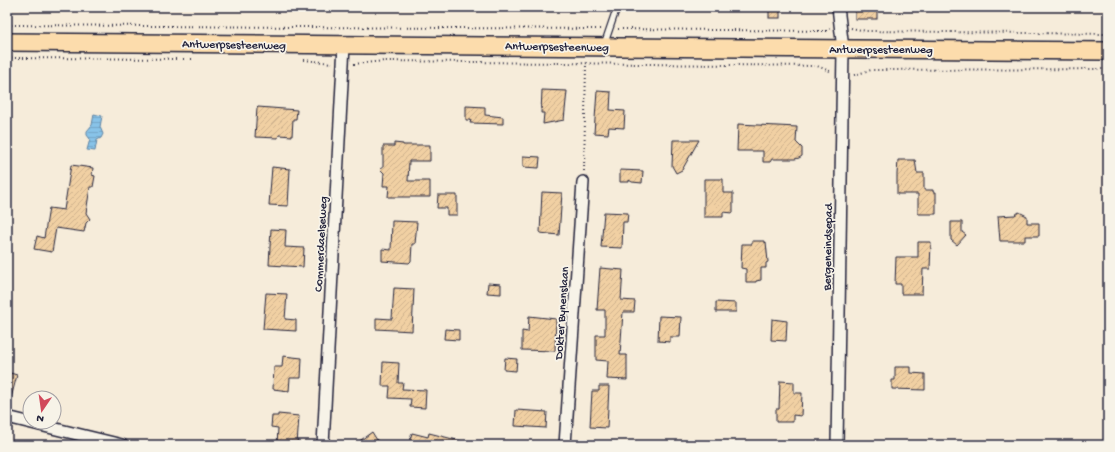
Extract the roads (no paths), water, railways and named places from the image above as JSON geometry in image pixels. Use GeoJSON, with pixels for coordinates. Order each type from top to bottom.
{"type":"FeatureCollection","features":[{"type":"Feature","properties":{"kind":"main road","name":"Antwerpsesteenweg"},"geometry":{"type":"LineString","coordinates":[[7,42],[344,45],[593,52],[843,49],[1108,51]]}},
{"type":"Feature","properties":{"kind":"street","name":"Bergeneindsepad"},"geometry":{"type":"LineString","coordinates":[[837,445],[843,75],[842,27],[838,7]]}},
{"type":"Feature","properties":{"kind":"street","name":"Commerdaelseweg"},"geometry":{"type":"LineString","coordinates":[[322,445],[344,45]]}},
{"type":"Feature","properties":{"kind":"street","name":"Dokter Bynenslaan"},"geometry":{"type":"LineString","coordinates":[[565,445],[583,182]]}},
{"type":"Feature","properties":{"kind":"street"},"geometry":{"type":"LineString","coordinates":[[7,417],[122,445]]}},
{"type":"Feature","properties":{"kind":"lane"},"geometry":{"type":"LineString","coordinates":[[593,52],[609,29],[617,7]]}},
{"type":"Feature","properties":{"kind":"water"},"geometry":{"type":"Polygon","coordinates":[[[94,114],[102,116],[100,127],[103,134],[101,138],[97,140],[95,151],[87,150],[90,139],[87,135],[87,131],[92,125],[94,114]]]}}]}
